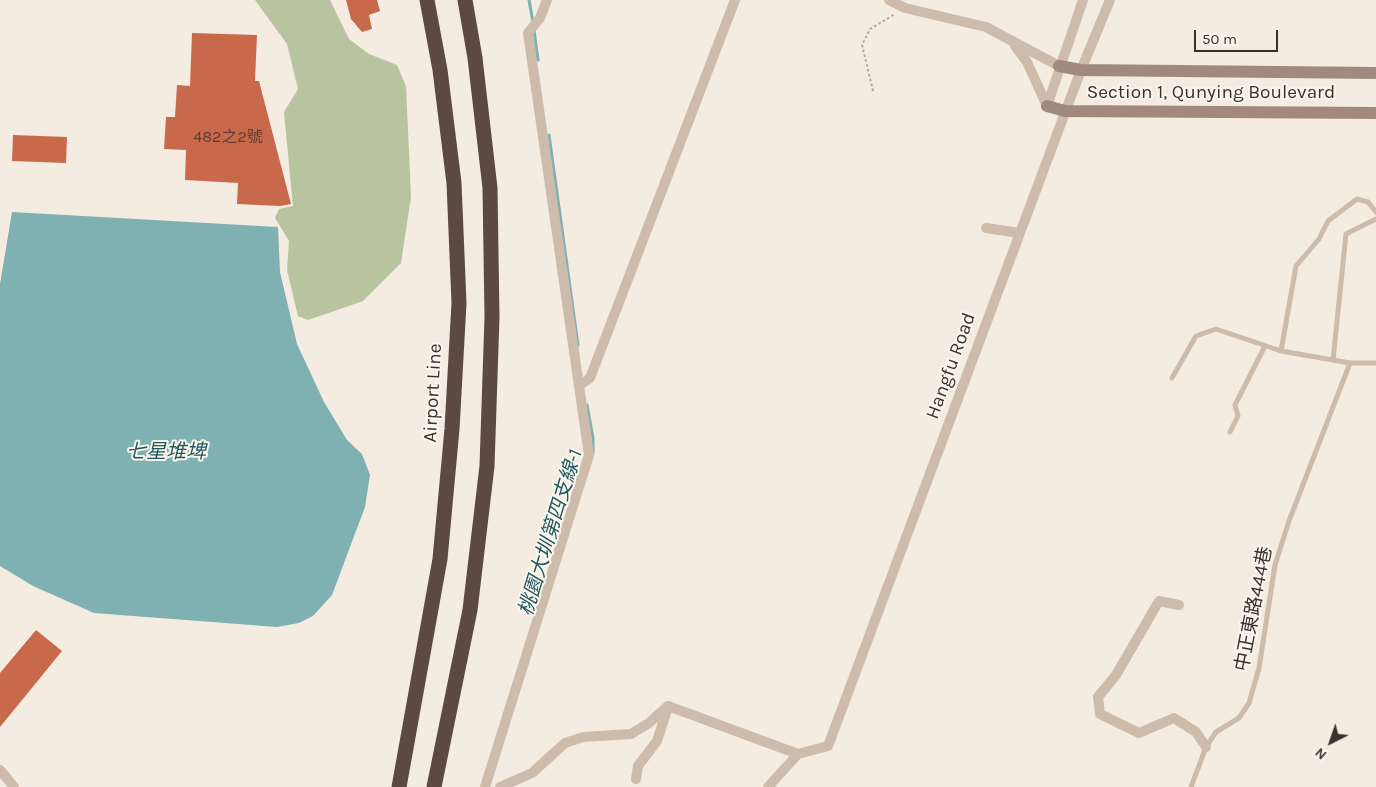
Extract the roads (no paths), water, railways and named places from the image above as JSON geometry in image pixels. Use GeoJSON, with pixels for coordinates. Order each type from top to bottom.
{"type":"FeatureCollection","features":[{"type":"Feature","properties":{"kind":"highway","name":"Airport Line"},"geometry":{"type":"LineString","coordinates":[[399,787],[440,559],[452,430],[458,303],[454,183],[440,70],[427,0]]}},
{"type":"Feature","properties":{"kind":"highway"},"geometry":{"type":"LineString","coordinates":[[434,787],[470,610],[487,466],[492,317],[490,188],[475,58],[465,0]]}},
{"type":"Feature","properties":{"kind":"street"},"geometry":{"type":"LineString","coordinates":[[485,787],[588,454],[580,385],[528,33],[540,18],[547,0]]}},
{"type":"Feature","properties":{"kind":"street"},"geometry":{"type":"LineString","coordinates":[[580,385],[590,378],[735,0]]}},
{"type":"Feature","properties":{"kind":"street"},"geometry":{"type":"LineString","coordinates":[[890,0],[905,8],[986,27],[1059,66]]}},
{"type":"Feature","properties":{"kind":"street"},"geometry":{"type":"LineString","coordinates":[[1047,106],[1059,66],[1083,0]]}},
{"type":"Feature","properties":{"kind":"street","name":"Hangfu Road"},"geometry":{"type":"LineString","coordinates":[[798,754],[828,746],[1081,70],[1110,0]]}},
{"type":"Feature","properties":{"kind":"street"},"geometry":{"type":"LineString","coordinates":[[1013,43],[1028,62],[1047,106]]}},
{"type":"Feature","properties":{"kind":"street","name":"Section 1, Qunying Boulevard"},"geometry":{"type":"LineString","coordinates":[[1059,66],[1081,70],[1376,73]]}},
{"type":"Feature","properties":{"kind":"street","name":"Section 1, Qunying Boulevard"},"geometry":{"type":"LineString","coordinates":[[1047,106],[1066,111],[1376,113]]}},
{"type":"Feature","properties":{"kind":"street"},"geometry":{"type":"LineString","coordinates":[[986,228],[1020,234]]}},
{"type":"Feature","properties":{"kind":"street"},"geometry":{"type":"LineString","coordinates":[[1179,605],[1159,601],[1116,675],[1098,697],[1100,714],[1139,733],[1174,718],[1196,732],[1206,747]]}},
{"type":"Feature","properties":{"kind":"street"},"geometry":{"type":"LineString","coordinates":[[668,706],[798,754],[768,787]]}},
{"type":"Feature","properties":{"kind":"street"},"geometry":{"type":"LineString","coordinates":[[636,779],[638,766],[657,741],[668,706]]}},
{"type":"Feature","properties":{"kind":"street"},"geometry":{"type":"LineString","coordinates":[[500,787],[532,774],[565,742],[583,737],[631,734],[649,723],[668,706]]}},
{"type":"Feature","properties":{"kind":"street"},"geometry":{"type":"LineString","coordinates":[[0,770],[14,787]]}},
{"type":"Feature","properties":{"kind":"lane"},"geometry":{"type":"LineString","coordinates":[[1281,351],[1296,266],[1319,239],[1328,221],[1357,199],[1368,202],[1376,212]]}},
{"type":"Feature","properties":{"kind":"lane"},"geometry":{"type":"LineString","coordinates":[[1333,360],[1346,234],[1376,219]]}},
{"type":"Feature","properties":{"kind":"lane"},"geometry":{"type":"LineString","coordinates":[[1172,378],[1196,336],[1216,329],[1281,351],[1350,363],[1376,363]]}},
{"type":"Feature","properties":{"kind":"lane"},"geometry":{"type":"LineString","coordinates":[[1230,432],[1238,416],[1235,405],[1266,346]]}},
{"type":"Feature","properties":{"kind":"lane","name":"中正東路444巷"},"geometry":{"type":"LineString","coordinates":[[1190,787],[1206,747],[1216,732],[1239,718],[1249,703],[1259,668],[1275,565],[1289,521],[1350,363]]}},
{"type":"Feature","properties":{"kind":"water","name":"七星堆埤"},"geometry":{"type":"Polygon","coordinates":[[[12,212],[278,227],[280,272],[297,344],[324,402],[347,440],[362,454],[370,475],[365,507],[332,595],[313,616],[299,623],[277,627],[94,613],[33,586],[0,566],[0,284],[12,212]]]}},
{"type":"Feature","properties":{"kind":"waterway","name":"桃園大圳第四支線-1"},"geometry":{"type":"LineString","coordinates":[[529,0],[533,22]]}},
{"type":"Feature","properties":{"kind":"waterway","name":"桃園大圳第四支線-1"},"geometry":{"type":"LineString","coordinates":[[534,30],[538,60]]}},
{"type":"Feature","properties":{"kind":"waterway","name":"桃園大圳第四支線-1"},"geometry":{"type":"LineString","coordinates":[[549,135],[578,345]]}},
{"type":"Feature","properties":{"kind":"waterway","name":"桃園大圳第四支線-1"},"geometry":{"type":"LineString","coordinates":[[587,405],[593,438],[593,454]]}}]}
